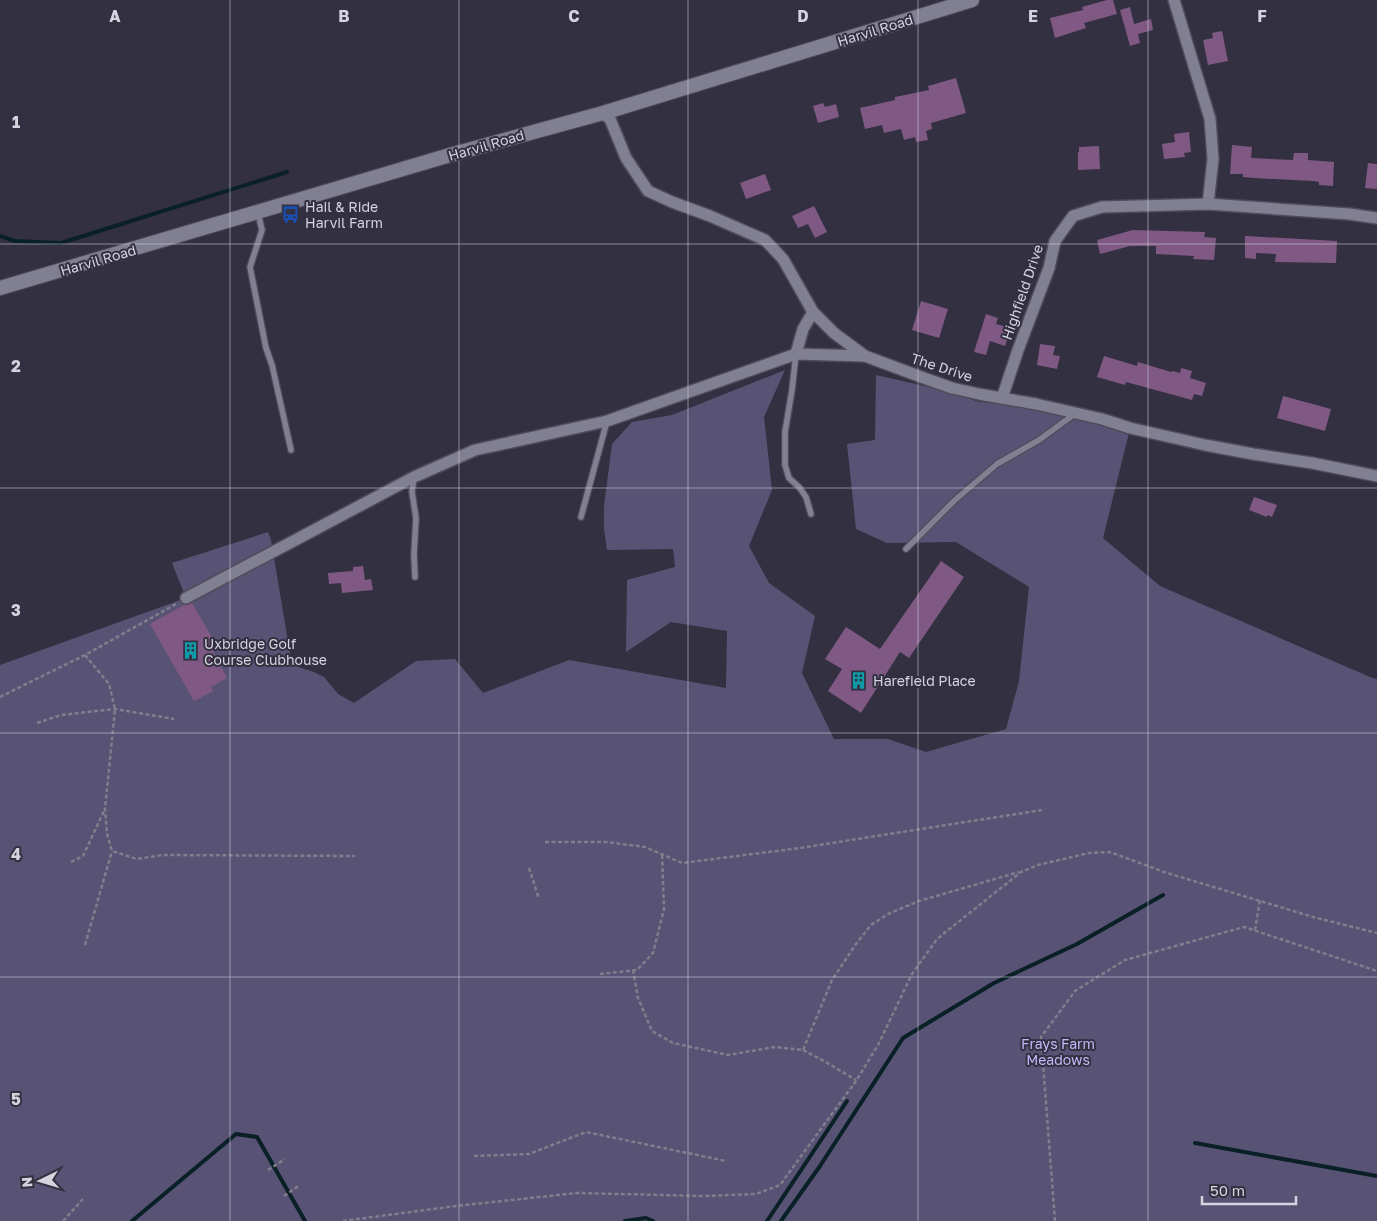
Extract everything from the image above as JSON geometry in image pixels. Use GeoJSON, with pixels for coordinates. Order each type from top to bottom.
{"type":"FeatureCollection","features":[{"type":"Feature","properties":{"kind":"street","name":"Harvil Road"},"geometry":{"type":"LineString","coordinates":[[0,288],[450,155],[603,112],[972,0]]}},
{"type":"Feature","properties":{"kind":"street"},"geometry":{"type":"LineString","coordinates":[[1174,0],[1210,119],[1213,159],[1208,204]]}},
{"type":"Feature","properties":{"kind":"street","name":"The Drive"},"geometry":{"type":"LineString","coordinates":[[603,112],[610,119],[626,158],[648,191],[764,240],[783,259],[812,312],[834,332],[866,356],[952,388],[1076,413],[1130,428],[1205,445],[1312,462],[1377,476]]}},
{"type":"Feature","properties":{"kind":"street","name":"Highfield Drive"},"geometry":{"type":"LineString","coordinates":[[1002,398],[1049,268],[1055,241],[1073,216],[1102,207],[1208,204],[1349,214],[1377,218]]}},
{"type":"Feature","properties":{"kind":"street"},"geometry":{"type":"LineString","coordinates":[[796,354],[803,329],[812,312]]}},
{"type":"Feature","properties":{"kind":"street"},"geometry":{"type":"LineString","coordinates":[[186,598],[414,477],[475,450],[607,421],[796,354],[866,356]]}},
{"type":"Feature","properties":{"kind":"lane"},"geometry":{"type":"LineString","coordinates":[[258,213],[262,230],[250,267],[266,348],[272,365],[291,450]]}},
{"type":"Feature","properties":{"kind":"lane"},"geometry":{"type":"LineString","coordinates":[[796,354],[786,432],[785,465],[789,478],[799,487],[806,498],[811,514]]}},
{"type":"Feature","properties":{"kind":"lane"},"geometry":{"type":"LineString","coordinates":[[906,549],[955,500],[997,464],[1039,440],[1076,413]]}},
{"type":"Feature","properties":{"kind":"lane"},"geometry":{"type":"LineString","coordinates":[[581,517],[607,421]]}},
{"type":"Feature","properties":{"kind":"lane"},"geometry":{"type":"LineString","coordinates":[[414,477],[412,492],[416,518],[415,577]]}},
{"type":"Feature","properties":{"kind":"path"},"geometry":{"type":"LineString","coordinates":[[0,698],[85,655],[186,598]]}},
{"type":"Feature","properties":{"kind":"path"},"geometry":{"type":"LineString","coordinates":[[84,944],[112,851],[107,834],[105,809],[115,708],[109,684],[85,655]]}},
{"type":"Feature","properties":{"kind":"path"},"geometry":{"type":"LineString","coordinates":[[37,724],[61,715],[115,708],[174,719]]}},
{"type":"Feature","properties":{"kind":"path"},"geometry":{"type":"LineString","coordinates":[[71,862],[83,856],[105,809]]}},
{"type":"Feature","properties":{"kind":"path"},"geometry":{"type":"LineString","coordinates":[[545,842],[606,842],[645,847],[682,863],[800,848],[1042,810]]}},
{"type":"Feature","properties":{"kind":"path"},"geometry":{"type":"LineString","coordinates":[[112,851],[137,858],[163,855],[355,856]]}},
{"type":"Feature","properties":{"kind":"path"},"geometry":{"type":"LineString","coordinates":[[803,1050],[832,980],[871,925],[888,914],[919,901],[1021,872],[1038,865],[1089,853],[1110,852],[1164,872],[1313,917],[1377,933]]}},
{"type":"Feature","properties":{"kind":"path"},"geometry":{"type":"LineString","coordinates":[[600,974],[637,970],[653,953],[664,909],[662,854]]}},
{"type":"Feature","properties":{"kind":"path"},"geometry":{"type":"LineString","coordinates":[[529,868],[540,899]]}},
{"type":"Feature","properties":{"kind":"path"},"geometry":{"type":"LineString","coordinates":[[343,1221],[576,1193],[702,1196],[756,1194],[780,1184],[856,1081],[878,1045],[912,974],[937,939],[1021,872]]}},
{"type":"Feature","properties":{"kind":"path"},"geometry":{"type":"LineString","coordinates":[[1255,930],[1260,900]]}},
{"type":"Feature","properties":{"kind":"path"},"geometry":{"type":"LineString","coordinates":[[1055,1221],[1041,1037],[1075,991],[1125,960],[1244,927],[1377,971]]}},
{"type":"Feature","properties":{"kind":"path"},"geometry":{"type":"LineString","coordinates":[[633,970],[638,998],[652,1030],[673,1043],[728,1055],[775,1048],[803,1050],[856,1081]]}},
{"type":"Feature","properties":{"kind":"path"},"geometry":{"type":"LineString","coordinates":[[474,1156],[530,1154],[586,1132],[726,1161]]}},
{"type":"Feature","properties":{"kind":"path"},"geometry":{"type":"LineString","coordinates":[[268,1170],[285,1159]]}},
{"type":"Feature","properties":{"kind":"path"},"geometry":{"type":"LineString","coordinates":[[284,1196],[300,1185]]}},
{"type":"Feature","properties":{"kind":"path"},"geometry":{"type":"LineString","coordinates":[[63,1221],[83,1199]]}},
{"type":"Feature","properties":{"kind":"green space","name":"Frays Farm Meadows"},"geometry":{"type":"Polygon","coordinates":[[[785,370],[764,417],[772,490],[749,546],[769,583],[815,616],[802,673],[834,739],[888,739],[926,752],[1006,729],[1019,681],[1029,587],[956,542],[887,543],[856,529],[847,444],[875,440],[876,375],[951,392],[979,402],[1002,403],[1094,423],[1129,433],[1103,538],[1160,586],[1377,679],[1377,1221],[0,1221],[0,665],[186,598],[172,563],[268,532],[271,540],[292,665],[324,677],[338,694],[354,703],[416,661],[455,659],[483,693],[569,660],[726,688],[727,631],[671,622],[626,652],[627,580],[675,567],[673,549],[607,550],[604,529],[604,506],[612,444],[632,422],[672,415],[785,370]]]}},
{"type":"Feature","properties":{"kind":"building"},"geometry":{"type":"Polygon","coordinates":[[[1113,0],[1117,14],[1084,23],[1086,28],[1055,38],[1050,18],[1083,10],[1082,7],[1113,0]]]}},
{"type":"Feature","properties":{"kind":"building"},"geometry":{"type":"Polygon","coordinates":[[[1130,7],[1134,24],[1151,19],[1153,30],[1138,34],[1140,43],[1130,46],[1120,10],[1130,7]]]}},
{"type":"Feature","properties":{"kind":"building"},"geometry":{"type":"Polygon","coordinates":[[[1222,31],[1228,61],[1208,65],[1203,40],[1213,38],[1212,33],[1222,31]]]}},
{"type":"Feature","properties":{"kind":"building"},"geometry":{"type":"Polygon","coordinates":[[[956,78],[966,113],[931,123],[932,129],[926,131],[928,140],[916,142],[915,137],[904,140],[901,129],[884,133],[882,125],[865,129],[860,108],[895,100],[895,97],[929,90],[928,86],[956,78]]]}},
{"type":"Feature","properties":{"kind":"building"},"geometry":{"type":"Polygon","coordinates":[[[823,103],[825,107],[836,104],[839,117],[818,123],[813,106],[823,103]]]}},
{"type":"Feature","properties":{"kind":"building"},"geometry":{"type":"Polygon","coordinates":[[[1189,132],[1191,152],[1184,153],[1185,157],[1164,159],[1162,144],[1175,142],[1174,134],[1189,132]]]}},
{"type":"Feature","properties":{"kind":"building"},"geometry":{"type":"Polygon","coordinates":[[[1232,145],[1252,147],[1251,158],[1293,160],[1294,153],[1308,153],[1308,160],[1334,162],[1333,186],[1319,185],[1319,182],[1313,181],[1254,178],[1243,177],[1243,174],[1230,174],[1232,145]]]}},
{"type":"Feature","properties":{"kind":"building"},"geometry":{"type":"Polygon","coordinates":[[[1099,146],[1100,169],[1078,170],[1079,147],[1099,146]]]}},
{"type":"Feature","properties":{"kind":"building"},"geometry":{"type":"Polygon","coordinates":[[[1368,163],[1377,164],[1377,189],[1365,188],[1368,163]]]}},
{"type":"Feature","properties":{"kind":"building"},"geometry":{"type":"Polygon","coordinates":[[[765,174],[771,190],[746,199],[740,183],[765,174]]]}},
{"type":"Feature","properties":{"kind":"building"},"geometry":{"type":"Polygon","coordinates":[[[814,206],[827,232],[815,238],[808,224],[798,228],[792,216],[814,206]]]}},
{"type":"Feature","properties":{"kind":"building"},"geometry":{"type":"Polygon","coordinates":[[[1133,230],[1205,232],[1204,237],[1216,238],[1214,260],[1193,259],[1194,256],[1156,254],[1156,246],[1130,246],[1100,254],[1097,240],[1133,230]]]}},
{"type":"Feature","properties":{"kind":"building"},"geometry":{"type":"Polygon","coordinates":[[[1245,236],[1337,241],[1336,263],[1275,262],[1276,254],[1256,253],[1256,259],[1245,258],[1245,236]]]}},
{"type":"Feature","properties":{"kind":"building"},"geometry":{"type":"Polygon","coordinates":[[[921,301],[948,309],[939,338],[912,330],[921,301]]]}},
{"type":"Feature","properties":{"kind":"building"},"geometry":{"type":"Polygon","coordinates":[[[986,314],[998,318],[996,324],[1011,328],[1005,346],[990,341],[986,355],[974,352],[986,314]]]}},
{"type":"Feature","properties":{"kind":"building"},"geometry":{"type":"Polygon","coordinates":[[[1040,344],[1055,346],[1053,355],[1060,356],[1057,369],[1037,365],[1040,344]]]}},
{"type":"Feature","properties":{"kind":"building"},"geometry":{"type":"Polygon","coordinates":[[[1104,356],[1137,366],[1138,362],[1171,372],[1180,373],[1181,368],[1192,371],[1190,378],[1206,383],[1202,396],[1194,394],[1192,400],[1126,382],[1125,385],[1097,377],[1104,356]]]}},
{"type":"Feature","properties":{"kind":"building"},"geometry":{"type":"Polygon","coordinates":[[[1283,396],[1331,409],[1325,431],[1277,418],[1283,396]]]}},
{"type":"Feature","properties":{"kind":"building"},"geometry":{"type":"Polygon","coordinates":[[[1254,497],[1277,505],[1272,517],[1249,510],[1254,497]]]}},
{"type":"Feature","properties":{"kind":"building"},"geometry":{"type":"Polygon","coordinates":[[[941,561],[964,577],[909,658],[900,652],[861,713],[828,691],[842,669],[825,659],[846,627],[880,649],[941,561]]]}},
{"type":"Feature","properties":{"kind":"building"},"geometry":{"type":"Polygon","coordinates":[[[363,566],[365,580],[371,579],[373,590],[342,593],[341,583],[329,584],[328,573],[353,571],[353,567],[363,566]]]}},
{"type":"Feature","properties":{"kind":"building","name":"Uxbridge Golf Course Clubhouse"},"geometry":{"type":"Polygon","coordinates":[[[192,603],[216,644],[217,650],[213,652],[227,678],[211,687],[213,691],[194,701],[150,624],[184,605],[192,603]]]}},
{"type":"Feature","properties":{"kind":"waterway"},"geometry":{"type":"LineString","coordinates":[[0,236],[15,241],[61,243],[287,172]]}},
{"type":"Feature","properties":{"kind":"waterway"},"geometry":{"type":"LineString","coordinates":[[781,1221],[820,1166],[903,1038],[994,983],[1077,944],[1163,895]]}},
{"type":"Feature","properties":{"kind":"waterway"},"geometry":{"type":"LineString","coordinates":[[767,1221],[847,1101]]}},
{"type":"Feature","properties":{"kind":"waterway"},"geometry":{"type":"LineString","coordinates":[[132,1221],[236,1134],[257,1137],[305,1221]]}},
{"type":"Feature","properties":{"kind":"waterway"},"geometry":{"type":"LineString","coordinates":[[1195,1143],[1377,1176]]}},
{"type":"Feature","properties":{"kind":"waterway"},"geometry":{"type":"LineString","coordinates":[[625,1221],[646,1218],[653,1221]]}},
{"type":"Feature","properties":{"kind":"place","name":"Hail & Ride Harvil Farm"},"geometry":{"type":"Point","coordinates":[291,214]}},
{"type":"Feature","properties":{"kind":"place","name":"Uxbridge Golf Course Clubhouse"},"geometry":{"type":"Point","coordinates":[190,651]}},
{"type":"Feature","properties":{"kind":"place","name":"Harefield Place"},"geometry":{"type":"Point","coordinates":[859,680]}}]}
